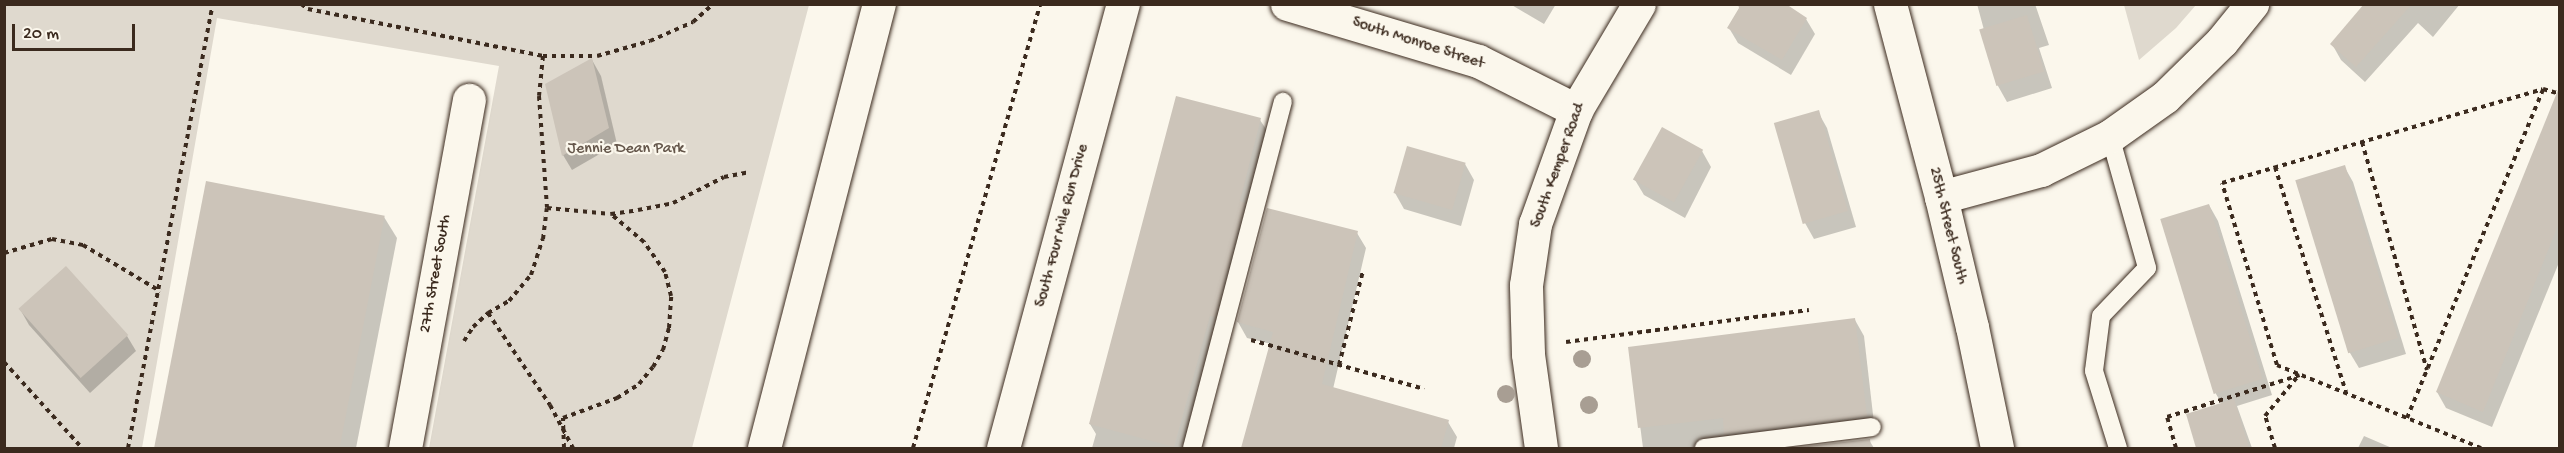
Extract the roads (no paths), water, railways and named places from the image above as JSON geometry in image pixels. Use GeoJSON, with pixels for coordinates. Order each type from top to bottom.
{"type":"FeatureCollection","features":[{"type":"Feature","properties":{"kind":"street"},"geometry":{"type":"LineString","coordinates":[[764,448],[879,4]]}},
{"type":"Feature","properties":{"kind":"street","name":"South Four Mile Run Drive"},"geometry":{"type":"LineString","coordinates":[[1003,448],[1123,4]]}},
{"type":"Feature","properties":{"kind":"street","name":"South Monroe Street"},"geometry":{"type":"LineString","coordinates":[[1287,4],[1478,62],[1576,110]]}},
{"type":"Feature","properties":{"kind":"street","name":"South Kemper Road"},"geometry":{"type":"LineString","coordinates":[[1541,448],[1528,354],[1526,285],[1535,224],[1576,110],[1639,4]]}},
{"type":"Feature","properties":{"kind":"street","name":"25th Street South"},"geometry":{"type":"LineString","coordinates":[[1890,4],[1941,197],[1972,327],[1997,448]]}},
{"type":"Feature","properties":{"kind":"street"},"geometry":{"type":"LineString","coordinates":[[1941,197],[2041,170],[2110,136],[2165,97],[2222,41],[2252,4]]}},
{"type":"Feature","properties":{"kind":"street","name":"27th Street South"},"geometry":{"type":"LineString","coordinates":[[405,448],[469,100]]}},
{"type":"Feature","properties":{"kind":"lane"},"geometry":{"type":"LineString","coordinates":[[1192,448],[1283,102]]}},
{"type":"Feature","properties":{"kind":"lane"},"geometry":{"type":"LineString","coordinates":[[2110,136],[2147,268],[2101,316],[2094,371],[2118,448]]}},
{"type":"Feature","properties":{"kind":"lane"},"geometry":{"type":"LineString","coordinates":[[1704,448],[1872,427]]}},
{"type":"Feature","properties":{"kind":"park label","name":"Jennie Dean Park"},"geometry":{"type":"Point","coordinates":[626,150]}}]}
